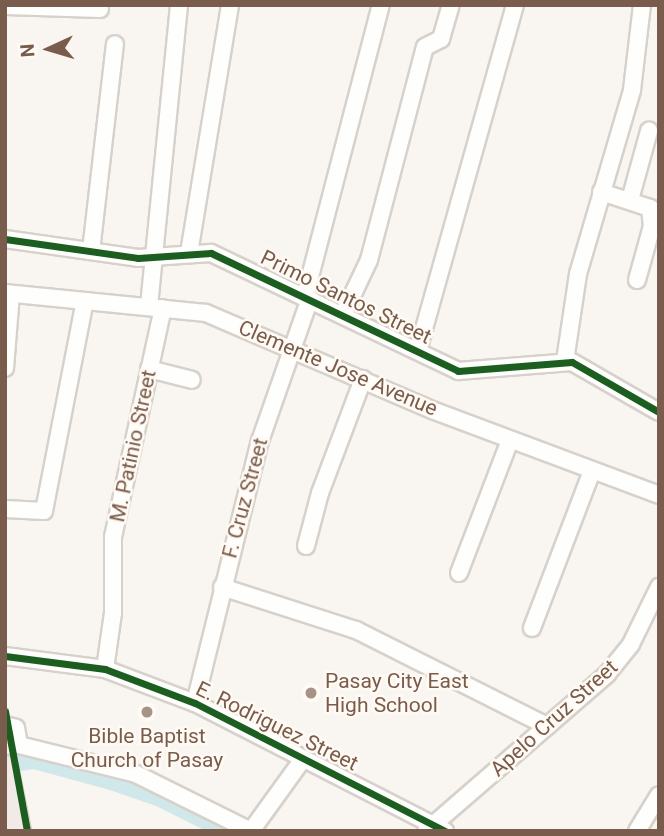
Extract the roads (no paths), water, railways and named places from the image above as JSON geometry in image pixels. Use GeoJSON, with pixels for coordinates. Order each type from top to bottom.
{"type":"FeatureCollection","features":[{"type":"Feature","properties":{"kind":"highway"},"geometry":{"type":"LineString","coordinates":[[6,769],[18,831]]}},
{"type":"Feature","properties":{"kind":"street","name":"M. Patinio Street"},"geometry":{"type":"LineString","coordinates":[[105,669],[113,613],[113,537],[149,369],[156,307],[156,257],[179,5]]}},
{"type":"Feature","properties":{"kind":"street"},"geometry":{"type":"LineString","coordinates":[[189,253],[230,5]]}},
{"type":"Feature","properties":{"kind":"street","name":"F. Cruz Street"},"geometry":{"type":"LineString","coordinates":[[195,703],[222,587],[290,347],[308,297],[381,5]]}},
{"type":"Feature","properties":{"kind":"street"},"geometry":{"type":"LineString","coordinates":[[344,315],[369,260],[425,47],[441,39],[451,5]]}},
{"type":"Feature","properties":{"kind":"street"},"geometry":{"type":"LineString","coordinates":[[418,350],[515,5]]}},
{"type":"Feature","properties":{"kind":"street"},"geometry":{"type":"LineString","coordinates":[[642,5],[632,90],[578,274],[565,361],[658,409]]}},
{"type":"Feature","properties":{"kind":"street"},"geometry":{"type":"LineString","coordinates":[[5,6],[100,9]]}},
{"type":"Feature","properties":{"kind":"street"},"geometry":{"type":"LineString","coordinates":[[90,251],[115,44]]}},
{"type":"Feature","properties":{"kind":"street"},"geometry":{"type":"LineString","coordinates":[[630,200],[649,131]]}},
{"type":"Feature","properties":{"kind":"street"},"geometry":{"type":"LineString","coordinates":[[601,192],[644,203],[653,219],[637,279]]}},
{"type":"Feature","properties":{"kind":"street","name":"Primo Santos Street"},"geometry":{"type":"LineString","coordinates":[[5,239],[156,257],[211,253],[466,373],[565,361]]}},
{"type":"Feature","properties":{"kind":"street"},"geometry":{"type":"LineString","coordinates":[[5,368],[8,293]]}},
{"type":"Feature","properties":{"kind":"street","name":"Clemente Jose Avenue"},"geometry":{"type":"LineString","coordinates":[[8,293],[206,313],[510,440],[659,495]]}},
{"type":"Feature","properties":{"kind":"street"},"geometry":{"type":"LineString","coordinates":[[5,509],[44,511],[85,301]]}},
{"type":"Feature","properties":{"kind":"street"},"geometry":{"type":"LineString","coordinates":[[149,369],[192,380]]}},
{"type":"Feature","properties":{"kind":"street"},"geometry":{"type":"LineString","coordinates":[[306,546],[320,493],[363,379]]}},
{"type":"Feature","properties":{"kind":"street"},"geometry":{"type":"LineString","coordinates":[[459,573],[510,440]]}},
{"type":"Feature","properties":{"kind":"street"},"geometry":{"type":"LineString","coordinates":[[533,628],[592,471]]}},
{"type":"Feature","properties":{"kind":"street"},"geometry":{"type":"LineString","coordinates":[[222,587],[356,630],[548,726]]}},
{"type":"Feature","properties":{"kind":"street","name":"Apelo Cruz Street"},"geometry":{"type":"LineString","coordinates":[[435,828],[621,660],[659,587]]}},
{"type":"Feature","properties":{"kind":"street","name":"E. Rodriguez Street"},"geometry":{"type":"LineString","coordinates":[[5,656],[105,669],[195,703],[435,828]]}},
{"type":"Feature","properties":{"kind":"street"},"geometry":{"type":"LineString","coordinates":[[5,725],[16,728],[19,745],[136,774],[251,831],[303,759]]}},
{"type":"Feature","properties":{"kind":"street"},"geometry":{"type":"LineString","coordinates":[[637,831],[659,795]]}},
{"type":"Feature","properties":{"kind":"waterway"},"geometry":{"type":"LineString","coordinates":[[5,763],[34,759],[111,780],[160,797],[228,831]]}},
{"type":"Feature","properties":{"kind":"place","name":"Pasay City East High School"},"geometry":{"type":"Point","coordinates":[311,693]}},
{"type":"Feature","properties":{"kind":"place","name":"Bible Baptist Church of Pasay"},"geometry":{"type":"Point","coordinates":[147,712]}}]}
